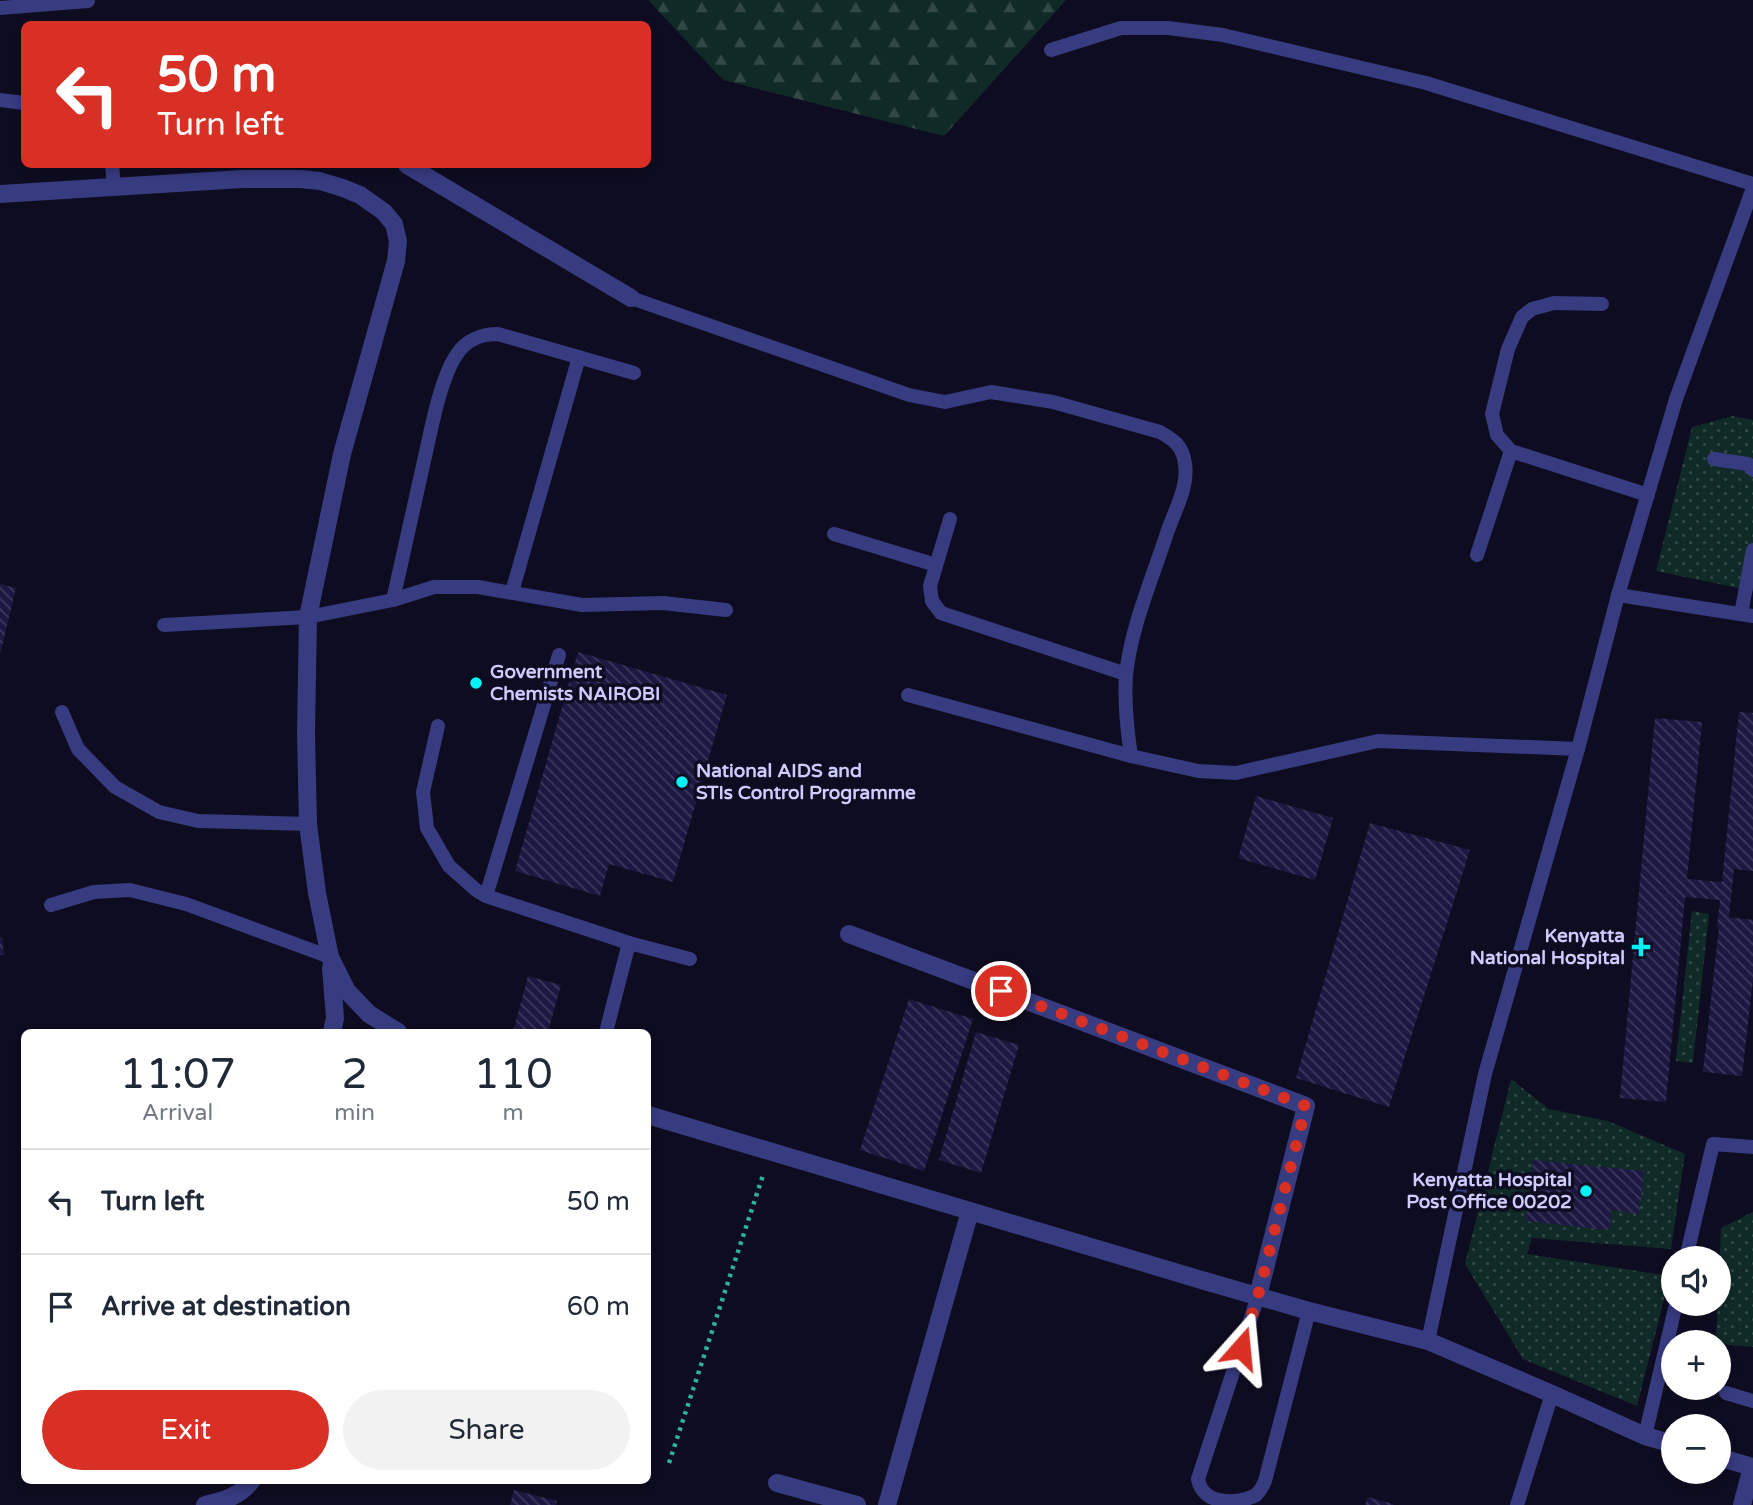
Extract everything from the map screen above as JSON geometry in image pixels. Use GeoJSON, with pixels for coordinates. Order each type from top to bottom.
{"type":"FeatureCollection","features":[{"type":"Feature","properties":{"kind":"street"},"geometry":{"type":"LineString","coordinates":[[412,168],[631,298]]}},
{"type":"Feature","properties":{"kind":"street"},"geometry":{"type":"LineString","coordinates":[[0,194],[242,179],[300,179],[320,181],[360,195],[384,212],[394,224],[398,241],[396,261],[342,454],[308,617],[308,824],[317,893],[330,957],[335,1018],[333,1029]]}},
{"type":"Feature","properties":{"kind":"street"},"geometry":{"type":"LineString","coordinates":[[849,934],[1306,1106],[1258,1296]]}},
{"type":"Feature","properties":{"kind":"street"},"geometry":{"type":"LineString","coordinates":[[330,957],[347,991],[369,1014],[393,1029]]}},
{"type":"Feature","properties":{"kind":"street"},"geometry":{"type":"LineString","coordinates":[[651,1116],[1309,1311],[1428,1341],[1661,1441]]}},
{"type":"Feature","properties":{"kind":"street"},"geometry":{"type":"LineString","coordinates":[[887,1505],[970,1211]]}},
{"type":"Feature","properties":{"kind":"street"},"geometry":{"type":"LineString","coordinates":[[1731,1461],[1753,1467],[1742,1505]]}},
{"type":"Feature","properties":{"kind":"street"},"geometry":{"type":"LineString","coordinates":[[777,1483],[857,1505]]}},
{"type":"Feature","properties":{"kind":"street"},"geometry":{"type":"LineString","coordinates":[[205,1505],[232,1498],[250,1484]]}},
{"type":"Feature","properties":{"kind":"lane"},"geometry":{"type":"LineString","coordinates":[[0,8],[88,1]]}},
{"type":"Feature","properties":{"kind":"lane"},"geometry":{"type":"LineString","coordinates":[[1051,50],[1122,28],[1168,28],[1223,35],[1426,83],[1753,186],[1676,399],[1619,596],[1485,1074],[1428,1341]]}},
{"type":"Feature","properties":{"kind":"lane"},"geometry":{"type":"LineString","coordinates":[[0,100],[21,103]]}},
{"type":"Feature","properties":{"kind":"lane"},"geometry":{"type":"LineString","coordinates":[[112,168],[114,187]]}},
{"type":"Feature","properties":{"kind":"lane"},"geometry":{"type":"LineString","coordinates":[[631,298],[909,395],[944,402],[991,392],[1053,402],[1160,432],[1176,441],[1185,463],[1185,484],[1133,635],[1126,674],[1125,719],[1131,756]]}},
{"type":"Feature","properties":{"kind":"lane"},"geometry":{"type":"LineString","coordinates":[[1602,304],[1554,303],[1532,309],[1522,317],[1508,349],[1492,414],[1497,435],[1511,451],[1648,495]]}},
{"type":"Feature","properties":{"kind":"lane"},"geometry":{"type":"LineString","coordinates":[[393,600],[445,380],[457,353],[470,340],[485,334],[498,334],[634,373]]}},
{"type":"Feature","properties":{"kind":"lane"},"geometry":{"type":"LineString","coordinates":[[512,592],[579,357]]}},
{"type":"Feature","properties":{"kind":"lane"},"geometry":{"type":"LineString","coordinates":[[1477,555],[1511,451]]}},
{"type":"Feature","properties":{"kind":"lane"},"geometry":{"type":"LineString","coordinates":[[1714,459],[1748,464],[1753,470]]}},
{"type":"Feature","properties":{"kind":"lane"},"geometry":{"type":"LineString","coordinates":[[950,519],[930,586],[932,600],[941,613],[1126,674]]}},
{"type":"Feature","properties":{"kind":"lane"},"geometry":{"type":"LineString","coordinates":[[834,534],[936,565]]}},
{"type":"Feature","properties":{"kind":"lane"},"geometry":{"type":"LineString","coordinates":[[1619,596],[1747,615],[1753,550]]}},
{"type":"Feature","properties":{"kind":"lane"},"geometry":{"type":"LineString","coordinates":[[164,625],[308,617],[393,600],[434,587],[478,586],[582,605],[663,603],[726,610]]}},
{"type":"Feature","properties":{"kind":"lane"},"geometry":{"type":"LineString","coordinates":[[486,895],[558,655]]}},
{"type":"Feature","properties":{"kind":"lane"},"geometry":{"type":"LineString","coordinates":[[908,695],[1131,756],[1198,771],[1236,773],[1378,741],[1578,749]]}},
{"type":"Feature","properties":{"kind":"lane"},"geometry":{"type":"LineString","coordinates":[[62,712],[78,749],[115,787],[159,811],[198,821],[308,824]]}},
{"type":"Feature","properties":{"kind":"lane"},"geometry":{"type":"LineString","coordinates":[[438,726],[423,792],[427,828],[449,866],[475,890],[486,895],[629,943],[690,959]]}},
{"type":"Feature","properties":{"kind":"lane"},"geometry":{"type":"LineString","coordinates":[[51,905],[94,892],[130,890],[186,904],[330,957]]}},
{"type":"Feature","properties":{"kind":"lane"},"geometry":{"type":"LineString","coordinates":[[607,1029],[629,943]]}},
{"type":"Feature","properties":{"kind":"lane"},"geometry":{"type":"LineString","coordinates":[[1689,1246],[1713,1144],[1753,1147]]}},
{"type":"Feature","properties":{"kind":"lane"},"geometry":{"type":"LineString","coordinates":[[1258,1296],[1198,1479],[1203,1494],[1218,1504],[1249,1500],[1256,1495],[1265,1481],[1309,1311]]}},
{"type":"Feature","properties":{"kind":"lane"},"geometry":{"type":"LineString","coordinates":[[1645,1436],[1673,1316]]}},
{"type":"Feature","properties":{"kind":"lane"},"geometry":{"type":"LineString","coordinates":[[1517,1505],[1552,1394]]}},
{"type":"Feature","properties":{"kind":"lane"},"geometry":{"type":"LineString","coordinates":[[1731,1394],[1753,1401]]}},
{"type":"Feature","properties":{"kind":"path"},"geometry":{"type":"LineString","coordinates":[[669,1463],[771,1151]]}},
{"type":"Feature","properties":{"kind":"green space"},"geometry":{"type":"Polygon","coordinates":[[[648,0],[1066,0],[944,136],[723,80],[648,0]]]}},
{"type":"Feature","properties":{"kind":"green space"},"geometry":{"type":"Polygon","coordinates":[[[1733,416],[1753,420],[1753,591],[1656,571],[1692,427],[1733,416]]]}},
{"type":"Feature","properties":{"kind":"green space"},"geometry":{"type":"Polygon","coordinates":[[[1692,911],[1709,914],[1693,1063],[1676,1061],[1692,911]]]}},
{"type":"Feature","properties":{"kind":"green space"},"geometry":{"type":"Polygon","coordinates":[[[1511,1079],[1549,1109],[1608,1121],[1685,1154],[1671,1246],[1661,1246],[1661,1248],[1532,1238],[1527,1254],[1661,1275],[1661,1311],[1637,1406],[1523,1359],[1465,1264],[1511,1079]]]}},
{"type":"Feature","properties":{"kind":"green space"},"geometry":{"type":"Polygon","coordinates":[[[1753,1212],[1753,1347],[1731,1345],[1731,1330],[1717,1330],[1717,1316],[1731,1316],[1731,1246],[1720,1246],[1721,1228],[1753,1212]]]}},
{"type":"Feature","properties":{"kind":"building"},"geometry":{"type":"Polygon","coordinates":[[[0,584],[16,588],[1,651],[0,651],[0,584]]]}},
{"type":"Feature","properties":{"kind":"building"},"geometry":{"type":"Polygon","coordinates":[[[578,652],[727,695],[673,882],[609,864],[600,896],[515,871],[578,652]]]}},
{"type":"Feature","properties":{"kind":"building"},"geometry":{"type":"Polygon","coordinates":[[[1739,712],[1753,713],[1753,871],[1734,869],[1729,917],[1753,920],[1753,979],[1742,1076],[1703,1072],[1720,900],[1685,897],[1666,1102],[1620,1098],[1655,718],[1702,722],[1687,879],[1722,882],[1739,712]]]}},
{"type":"Feature","properties":{"kind":"building"},"geometry":{"type":"Polygon","coordinates":[[[1256,796],[1333,818],[1315,880],[1238,858],[1256,796]]]}},
{"type":"Feature","properties":{"kind":"building"},"geometry":{"type":"Polygon","coordinates":[[[1370,823],[1470,850],[1389,1107],[1296,1078],[1370,823]]]}},
{"type":"Feature","properties":{"kind":"building"},"geometry":{"type":"Polygon","coordinates":[[[2,937],[4,955],[0,955],[0,938],[2,937]]]}},
{"type":"Feature","properties":{"kind":"building"},"geometry":{"type":"Polygon","coordinates":[[[528,976],[561,985],[549,1029],[514,1029],[528,976]]]}},
{"type":"Feature","properties":{"kind":"building"},"geometry":{"type":"Polygon","coordinates":[[[909,999],[973,1019],[924,1171],[860,1150],[909,999]]]}},
{"type":"Feature","properties":{"kind":"building"},"geometry":{"type":"Polygon","coordinates":[[[976,1032],[1019,1045],[981,1173],[939,1160],[976,1032]]]}},
{"type":"Feature","properties":{"kind":"building","name":"Kenyatta Hospital Post Office 00202"},"geometry":{"type":"Polygon","coordinates":[[[1533,1160],[1644,1171],[1639,1214],[1611,1210],[1609,1230],[1526,1221],[1533,1160]]]}},
{"type":"Feature","properties":{"kind":"building"},"geometry":{"type":"Polygon","coordinates":[[[514,1490],[557,1501],[556,1505],[510,1505],[514,1490]]]}},
{"type":"Feature","properties":{"kind":"building"},"geometry":{"type":"Polygon","coordinates":[[[1368,1497],[1393,1504],[1393,1505],[1365,1505],[1368,1497]]]}},
{"type":"Feature","properties":{"kind":"place","name":"Government Chemists NAIROBI"},"geometry":{"type":"Point","coordinates":[476,683]}},
{"type":"Feature","properties":{"kind":"place","name":"National AIDS and STIs Control Programme"},"geometry":{"type":"Point","coordinates":[682,782]}},
{"type":"Feature","properties":{"kind":"place","name":"Kenyatta National Hospital"},"geometry":{"type":"Point","coordinates":[1641,947]}},
{"type":"Feature","properties":{"kind":"place","name":"Kenyatta Hospital Post Office 00202"},"geometry":{"type":"Point","coordinates":[1586,1191]}},
{"type":"Feature","properties":{"kind":"route"},"geometry":{"type":"LineString","coordinates":[[1001,991],[1306,1106],[1258,1296],[1241,1348]]}}]}
